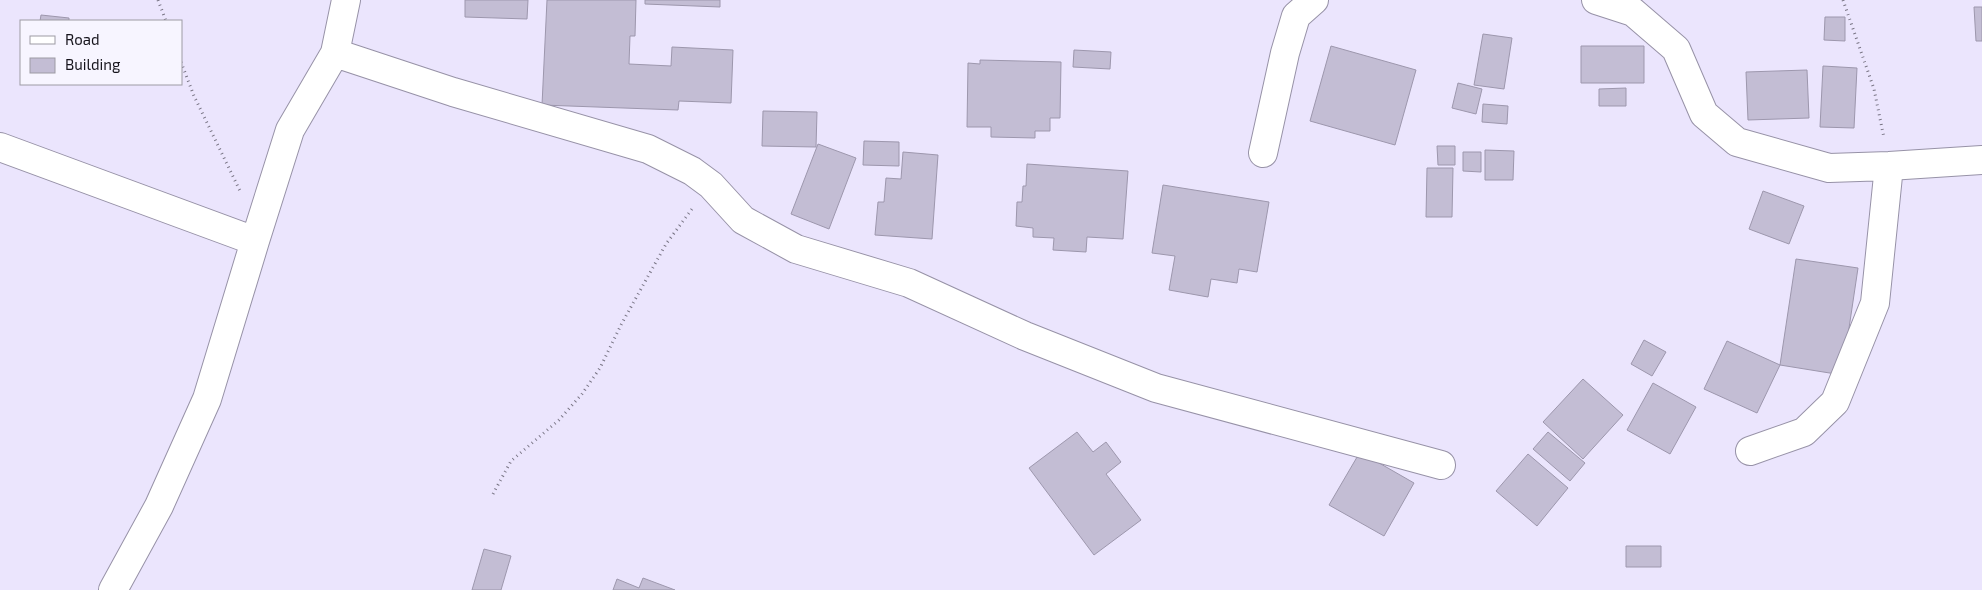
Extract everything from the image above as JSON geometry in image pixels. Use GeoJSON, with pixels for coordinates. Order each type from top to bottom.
{"type":"FeatureCollection","features":[{"type":"Feature","properties":{"kind":"street"},"geometry":{"type":"LineString","coordinates":[[112,590],[159,506],[208,399],[290,130],[335,53],[346,0]]}},
{"type":"Feature","properties":{"kind":"street"},"geometry":{"type":"LineString","coordinates":[[1263,153],[1285,53],[1296,16],[1314,0]]}},
{"type":"Feature","properties":{"kind":"street"},"geometry":{"type":"LineString","coordinates":[[1596,0],[1633,12],[1676,49],[1704,114],[1737,142],[1829,168],[1982,160]]}},
{"type":"Feature","properties":{"kind":"street"},"geometry":{"type":"LineString","coordinates":[[335,53],[454,92],[648,149],[692,171],[711,185],[744,220],[796,249],[909,283],[1025,336],[1156,388],[1441,465]]}},
{"type":"Feature","properties":{"kind":"street"},"geometry":{"type":"LineString","coordinates":[[0,147],[257,234]]}},
{"type":"Feature","properties":{"kind":"street"},"geometry":{"type":"LineString","coordinates":[[1750,451],[1804,432],[1835,402],[1875,303],[1889,166]]}},
{"type":"Feature","properties":{"kind":"path"},"geometry":{"type":"LineString","coordinates":[[158,0],[166,20]]}},
{"type":"Feature","properties":{"kind":"path"},"geometry":{"type":"LineString","coordinates":[[1843,0],[1874,89],[1889,166]]}},
{"type":"Feature","properties":{"kind":"path"},"geometry":{"type":"LineString","coordinates":[[182,65],[194,96],[257,234]]}},
{"type":"Feature","properties":{"kind":"path"},"geometry":{"type":"LineString","coordinates":[[493,494],[511,461],[559,420],[587,387],[600,368],[622,323],[666,244],[711,185]]}},
{"type":"Feature","properties":{"kind":"building"},"geometry":{"type":"Polygon","coordinates":[[[465,0],[528,0],[527,19],[465,17],[465,0]]]}},
{"type":"Feature","properties":{"kind":"building"},"geometry":{"type":"Polygon","coordinates":[[[547,0],[636,0],[635,36],[630,36],[629,64],[671,66],[672,47],[733,50],[731,103],[679,101],[678,110],[542,105],[547,0]]]}},
{"type":"Feature","properties":{"kind":"building"},"geometry":{"type":"Polygon","coordinates":[[[645,0],[720,0],[720,7],[645,4],[645,0]]]}},
{"type":"Feature","properties":{"kind":"building"},"geometry":{"type":"Polygon","coordinates":[[[1974,7],[1982,7],[1982,41],[1976,41],[1974,7]]]}},
{"type":"Feature","properties":{"kind":"building"},"geometry":{"type":"Polygon","coordinates":[[[41,15],[69,18],[69,20],[40,20],[41,15]]]}},
{"type":"Feature","properties":{"kind":"building"},"geometry":{"type":"Polygon","coordinates":[[[1825,17],[1845,17],[1845,41],[1824,40],[1825,17]]]}},
{"type":"Feature","properties":{"kind":"building"},"geometry":{"type":"Polygon","coordinates":[[[1483,34],[1512,38],[1504,89],[1474,85],[1483,34]]]}},
{"type":"Feature","properties":{"kind":"building"},"geometry":{"type":"Polygon","coordinates":[[[1331,46],[1416,70],[1395,145],[1310,121],[1331,46]]]}},
{"type":"Feature","properties":{"kind":"building"},"geometry":{"type":"Polygon","coordinates":[[[1581,46],[1644,46],[1644,83],[1581,83],[1581,46]]]}},
{"type":"Feature","properties":{"kind":"building"},"geometry":{"type":"Polygon","coordinates":[[[1074,50],[1111,52],[1110,69],[1073,67],[1074,50]]]}},
{"type":"Feature","properties":{"kind":"building"},"geometry":{"type":"Polygon","coordinates":[[[980,60],[1061,62],[1060,118],[1050,118],[1050,131],[1035,131],[1035,138],[991,137],[991,127],[967,127],[968,63],[980,64],[980,60]]]}},
{"type":"Feature","properties":{"kind":"building"},"geometry":{"type":"Polygon","coordinates":[[[1823,66],[1857,68],[1854,128],[1820,127],[1823,66]]]}},
{"type":"Feature","properties":{"kind":"building"},"geometry":{"type":"Polygon","coordinates":[[[1807,70],[1809,118],[1748,120],[1746,72],[1807,70]]]}},
{"type":"Feature","properties":{"kind":"building"},"geometry":{"type":"Polygon","coordinates":[[[1458,83],[1482,89],[1476,114],[1452,108],[1458,83]]]}},
{"type":"Feature","properties":{"kind":"building"},"geometry":{"type":"Polygon","coordinates":[[[1626,88],[1626,106],[1599,106],[1599,89],[1626,88]]]}},
{"type":"Feature","properties":{"kind":"building"},"geometry":{"type":"Polygon","coordinates":[[[1483,104],[1508,106],[1507,124],[1482,122],[1483,104]]]}},
{"type":"Feature","properties":{"kind":"building"},"geometry":{"type":"Polygon","coordinates":[[[763,111],[817,112],[816,147],[762,146],[763,111]]]}},
{"type":"Feature","properties":{"kind":"building"},"geometry":{"type":"Polygon","coordinates":[[[864,141],[899,142],[899,166],[863,165],[864,141]]]}},
{"type":"Feature","properties":{"kind":"building"},"geometry":{"type":"Polygon","coordinates":[[[818,144],[856,158],[829,229],[791,214],[818,144]]]}},
{"type":"Feature","properties":{"kind":"building"},"geometry":{"type":"Polygon","coordinates":[[[1437,146],[1455,146],[1455,165],[1438,165],[1437,146]]]}},
{"type":"Feature","properties":{"kind":"building"},"geometry":{"type":"Polygon","coordinates":[[[1485,150],[1514,151],[1513,180],[1485,180],[1485,150]]]}},
{"type":"Feature","properties":{"kind":"building"},"geometry":{"type":"Polygon","coordinates":[[[903,152],[938,155],[932,239],[875,235],[878,202],[884,202],[886,178],[901,179],[903,152]]]}},
{"type":"Feature","properties":{"kind":"building"},"geometry":{"type":"Polygon","coordinates":[[[1463,152],[1481,152],[1481,172],[1463,171],[1463,152]]]}},
{"type":"Feature","properties":{"kind":"building"},"geometry":{"type":"Polygon","coordinates":[[[1027,164],[1128,171],[1123,239],[1087,237],[1086,252],[1053,250],[1054,238],[1033,237],[1033,228],[1016,226],[1017,202],[1022,202],[1023,186],[1026,186],[1027,164]]]}},
{"type":"Feature","properties":{"kind":"building"},"geometry":{"type":"Polygon","coordinates":[[[1427,168],[1453,168],[1452,217],[1426,217],[1427,168]]]}},
{"type":"Feature","properties":{"kind":"building"},"geometry":{"type":"Polygon","coordinates":[[[1163,185],[1269,202],[1257,272],[1239,269],[1237,283],[1211,279],[1208,297],[1169,290],[1175,256],[1152,253],[1163,185]]]}},
{"type":"Feature","properties":{"kind":"building"},"geometry":{"type":"Polygon","coordinates":[[[1763,191],[1804,206],[1789,244],[1749,229],[1763,191]]]}},
{"type":"Feature","properties":{"kind":"building"},"geometry":{"type":"Polygon","coordinates":[[[1796,259],[1858,268],[1842,375],[1780,365],[1796,259]]]}},
{"type":"Feature","properties":{"kind":"building"},"geometry":{"type":"Polygon","coordinates":[[[1644,340],[1666,352],[1652,376],[1631,364],[1644,340]]]}},
{"type":"Feature","properties":{"kind":"building"},"geometry":{"type":"Polygon","coordinates":[[[1727,341],[1780,365],[1757,413],[1704,389],[1727,341]]]}},
{"type":"Feature","properties":{"kind":"building"},"geometry":{"type":"Polygon","coordinates":[[[1583,379],[1623,415],[1583,459],[1543,422],[1583,379]]]}},
{"type":"Feature","properties":{"kind":"building"},"geometry":{"type":"Polygon","coordinates":[[[1653,383],[1696,407],[1670,454],[1627,430],[1653,383]]]}},
{"type":"Feature","properties":{"kind":"building"},"geometry":{"type":"Polygon","coordinates":[[[1077,432],[1093,452],[1106,442],[1121,462],[1106,474],[1141,520],[1094,555],[1029,468],[1077,432]]]}},
{"type":"Feature","properties":{"kind":"building"},"geometry":{"type":"Polygon","coordinates":[[[1548,432],[1585,463],[1570,481],[1533,449],[1548,432]]]}},
{"type":"Feature","properties":{"kind":"building"},"geometry":{"type":"Polygon","coordinates":[[[1360,452],[1414,483],[1384,536],[1329,505],[1360,452]]]}},
{"type":"Feature","properties":{"kind":"building"},"geometry":{"type":"Polygon","coordinates":[[[1528,454],[1568,488],[1537,526],[1496,491],[1528,454]]]}},
{"type":"Feature","properties":{"kind":"building"},"geometry":{"type":"Polygon","coordinates":[[[1626,546],[1661,546],[1661,567],[1626,567],[1626,546]]]}},
{"type":"Feature","properties":{"kind":"building"},"geometry":{"type":"Polygon","coordinates":[[[484,549],[511,556],[501,590],[472,590],[484,549]]]}},
{"type":"Feature","properties":{"kind":"building"},"geometry":{"type":"Polygon","coordinates":[[[643,578],[675,590],[613,590],[617,579],[639,588],[643,578]]]}}]}
